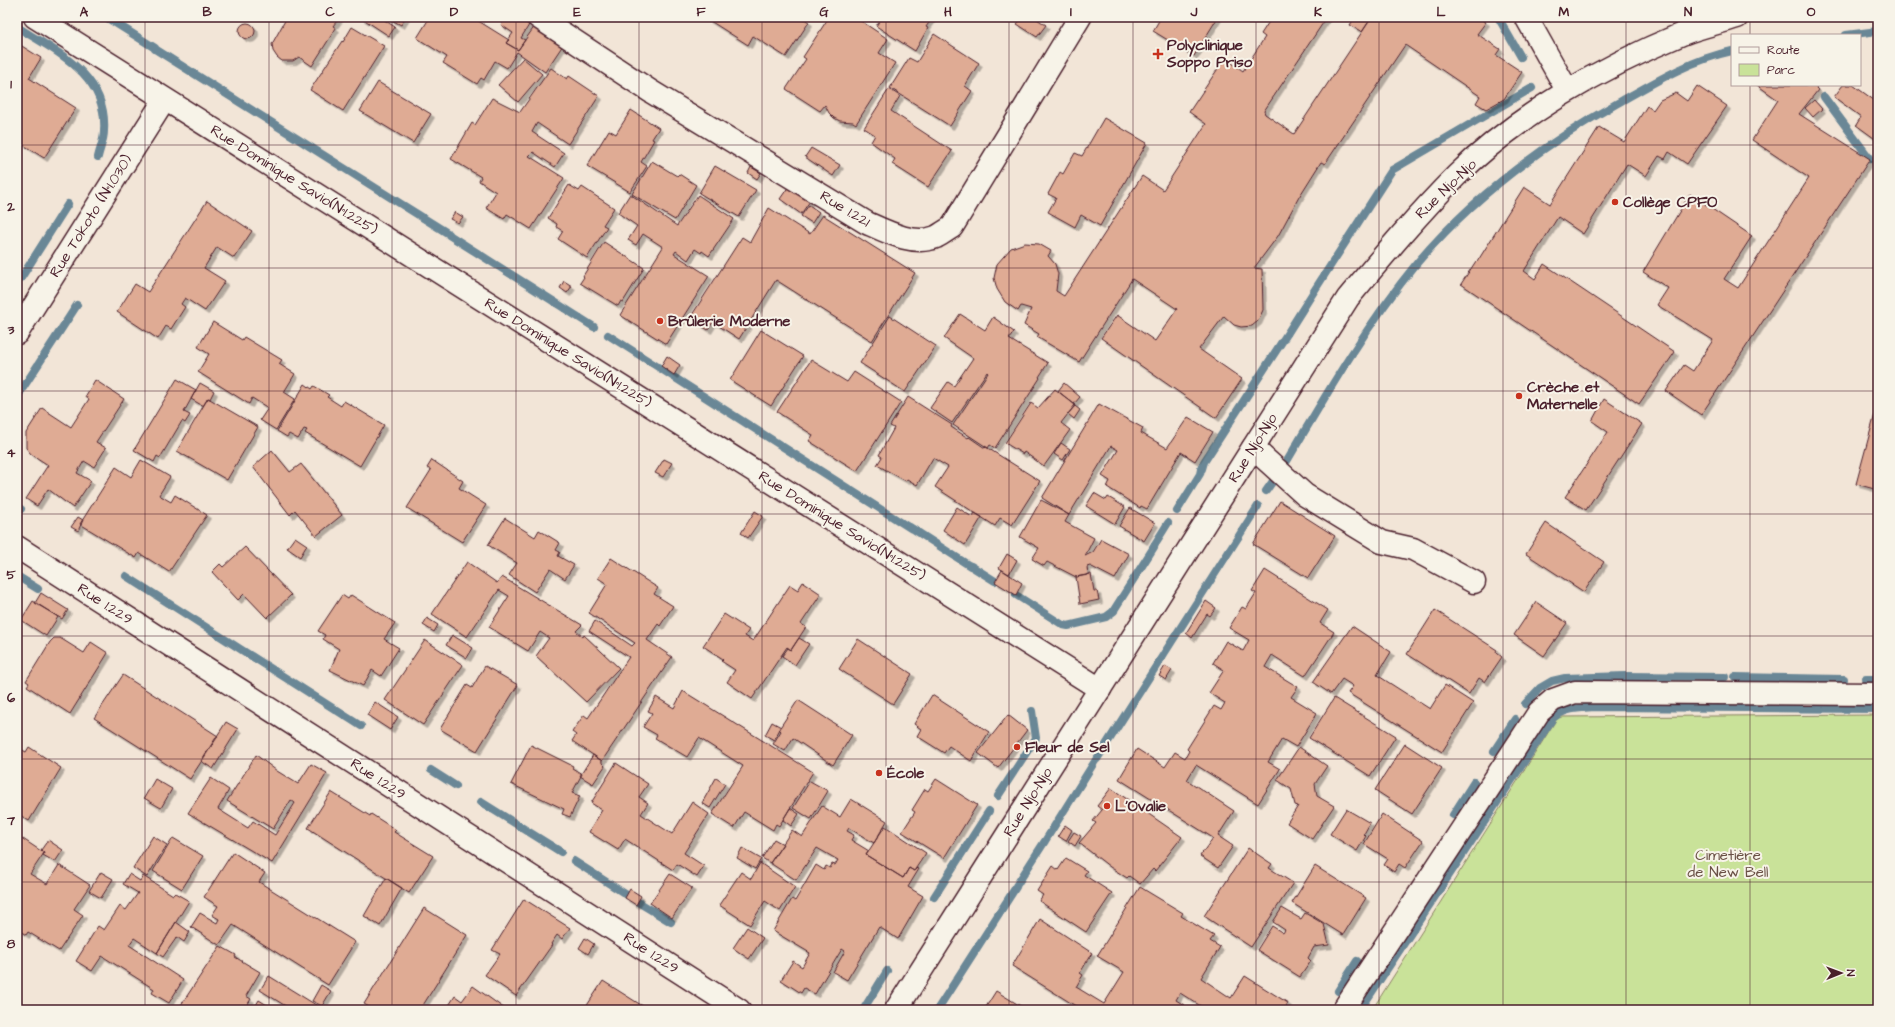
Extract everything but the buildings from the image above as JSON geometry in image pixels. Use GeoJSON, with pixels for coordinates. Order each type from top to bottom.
{"type":"FeatureCollection","features":[{"type":"Feature","properties":{"kind":"street","name":"Rue Dominique Savio(N°1.225)"},"geometry":{"type":"LineString","coordinates":[[35,17],[1100,689]]}},
{"type":"Feature","properties":{"kind":"street","name":"Rue 1.221"},"geometry":{"type":"LineString","coordinates":[[538,17],[650,91],[867,223],[888,233],[913,239],[936,237],[952,226],[1080,17]]}},
{"type":"Feature","properties":{"kind":"street"},"geometry":{"type":"LineString","coordinates":[[1526,17],[1567,90]]}},
{"type":"Feature","properties":{"kind":"street","name":"Rue Njo-Njo"},"geometry":{"type":"LineString","coordinates":[[896,1010],[1348,298],[1409,225],[1458,174],[1510,130],[1567,90],[1635,55],[1683,34],[1737,17]]}},
{"type":"Feature","properties":{"kind":"street","name":"Rue Tokoto (N°1.030)"},"geometry":{"type":"LineString","coordinates":[[17,333],[165,99]]}},
{"type":"Feature","properties":{"kind":"street"},"geometry":{"type":"LineString","coordinates":[[1253,448],[1305,495],[1337,515],[1382,542],[1413,549],[1474,582]]}},
{"type":"Feature","properties":{"kind":"street","name":"Rue 1.229"},"geometry":{"type":"LineString","coordinates":[[17,547],[739,1010]]}},
{"type":"Feature","properties":{"kind":"street"},"geometry":{"type":"LineString","coordinates":[[1343,1010],[1539,712],[1553,700],[1575,692],[1878,694]]}},
{"type":"Feature","properties":{"kind":"green space","name":"Cimetière de New Bell"},"geometry":{"type":"Polygon","coordinates":[[[1878,715],[1878,1010],[1372,1010],[1558,717],[1878,715]]]}},
{"type":"Feature","properties":{"kind":"waterway"},"geometry":{"type":"LineString","coordinates":[[106,17],[155,48]]}},
{"type":"Feature","properties":{"kind":"waterway"},"geometry":{"type":"LineString","coordinates":[[1498,17],[1521,57]]}},
{"type":"Feature","properties":{"kind":"waterway"},"geometry":{"type":"LineString","coordinates":[[17,27],[63,56],[77,67],[89,80],[98,95],[103,111],[104,134],[98,157]]}},
{"type":"Feature","properties":{"kind":"waterway"},"geometry":{"type":"LineString","coordinates":[[1854,34],[1878,31]]}},
{"type":"Feature","properties":{"kind":"waterway"},"geometry":{"type":"LineString","coordinates":[[155,49],[401,204]]}},
{"type":"Feature","properties":{"kind":"waterway"},"geometry":{"type":"LineString","coordinates":[[1287,461],[1364,335],[1381,310],[1417,263],[1461,216],[1509,174],[1561,137],[1588,120],[1672,73],[1701,60],[1731,51]]}},
{"type":"Feature","properties":{"kind":"waterway"},"geometry":{"type":"LineString","coordinates":[[1316,288],[1392,170],[1532,88]]}},
{"type":"Feature","properties":{"kind":"waterway"},"geometry":{"type":"LineString","coordinates":[[1824,97],[1870,159]]}},
{"type":"Feature","properties":{"kind":"waterway"},"geometry":{"type":"LineString","coordinates":[[21,278],[68,204]]}},
{"type":"Feature","properties":{"kind":"waterway"},"geometry":{"type":"LineString","coordinates":[[401,204],[449,234]]}},
{"type":"Feature","properties":{"kind":"waterway"},"geometry":{"type":"LineString","coordinates":[[449,235],[594,327]]}},
{"type":"Feature","properties":{"kind":"waterway"},"geometry":{"type":"LineString","coordinates":[[1287,334],[1316,288]]}},
{"type":"Feature","properties":{"kind":"waterway"},"geometry":{"type":"LineString","coordinates":[[17,397],[77,305]]}},
{"type":"Feature","properties":{"kind":"waterway"},"geometry":{"type":"LineString","coordinates":[[1202,469],[1204,462],[1287,334]]}},
{"type":"Feature","properties":{"kind":"waterway"},"geometry":{"type":"LineString","coordinates":[[608,335],[910,528]]}},
{"type":"Feature","properties":{"kind":"waterway"},"geometry":{"type":"LineString","coordinates":[[1177,511],[1200,474],[1201,469]]}},
{"type":"Feature","properties":{"kind":"waterway"},"geometry":{"type":"LineString","coordinates":[[1266,491],[1273,481]]}},
{"type":"Feature","properties":{"kind":"waterway"},"geometry":{"type":"LineString","coordinates":[[1097,759],[1258,506]]}},
{"type":"Feature","properties":{"kind":"waterway"},"geometry":{"type":"LineString","coordinates":[[17,507],[21,509]]}},
{"type":"Feature","properties":{"kind":"waterway"},"geometry":{"type":"LineString","coordinates":[[1153,547],[1168,523]]}},
{"type":"Feature","properties":{"kind":"waterway"},"geometry":{"type":"LineString","coordinates":[[910,527],[970,566]]}},
{"type":"Feature","properties":{"kind":"waterway"},"geometry":{"type":"LineString","coordinates":[[1114,610],[1154,547]]}},
{"type":"Feature","properties":{"kind":"waterway"},"geometry":{"type":"LineString","coordinates":[[971,566],[995,581]]}},
{"type":"Feature","properties":{"kind":"waterway"},"geometry":{"type":"LineString","coordinates":[[17,576],[38,589]]}},
{"type":"Feature","properties":{"kind":"waterway"},"geometry":{"type":"LineString","coordinates":[[126,576],[361,726]]}},
{"type":"Feature","properties":{"kind":"waterway"},"geometry":{"type":"LineString","coordinates":[[1016,595],[1063,625],[1068,626],[1106,617],[1114,611]]}},
{"type":"Feature","properties":{"kind":"waterway"},"geometry":{"type":"LineString","coordinates":[[1525,704],[1540,688],[1552,681],[1565,678],[1625,676],[1725,677]]}},
{"type":"Feature","properties":{"kind":"waterway"},"geometry":{"type":"LineString","coordinates":[[1735,677],[1844,679]]}},
{"type":"Feature","properties":{"kind":"waterway"},"geometry":{"type":"LineString","coordinates":[[1866,679],[1878,679]]}},
{"type":"Feature","properties":{"kind":"waterway"},"geometry":{"type":"LineString","coordinates":[[1360,1010],[1553,718],[1563,712],[1573,709],[1595,707],[1878,709]]}},
{"type":"Feature","properties":{"kind":"waterway"},"geometry":{"type":"LineString","coordinates":[[998,796],[1036,738],[1032,711]]}},
{"type":"Feature","properties":{"kind":"waterway"},"geometry":{"type":"LineString","coordinates":[[1494,751],[1515,719]]}},
{"type":"Feature","properties":{"kind":"waterway"},"geometry":{"type":"LineString","coordinates":[[1045,841],[1097,758]]}},
{"type":"Feature","properties":{"kind":"waterway"},"geometry":{"type":"LineString","coordinates":[[431,770],[456,786]]}},
{"type":"Feature","properties":{"kind":"waterway"},"geometry":{"type":"LineString","coordinates":[[1453,815],[1474,782]]}},
{"type":"Feature","properties":{"kind":"waterway"},"geometry":{"type":"LineString","coordinates":[[481,802],[561,852]]}},
{"type":"Feature","properties":{"kind":"waterway"},"geometry":{"type":"LineString","coordinates":[[934,897],[989,811]]}},
{"type":"Feature","properties":{"kind":"waterway"},"geometry":{"type":"LineString","coordinates":[[1016,886],[1045,841]]}},
{"type":"Feature","properties":{"kind":"waterway"},"geometry":{"type":"LineString","coordinates":[[574,861],[627,895]]}},
{"type":"Feature","properties":{"kind":"waterway"},"geometry":{"type":"LineString","coordinates":[[937,1010],[1016,887]]}},
{"type":"Feature","properties":{"kind":"waterway"},"geometry":{"type":"LineString","coordinates":[[638,902],[671,922]]}},
{"type":"Feature","properties":{"kind":"waterway"},"geometry":{"type":"LineString","coordinates":[[1338,991],[1357,961]]}},
{"type":"Feature","properties":{"kind":"waterway"},"geometry":{"type":"LineString","coordinates":[[863,1010],[887,971]]}},
{"type":"Feature","properties":{"kind":"place","name":"Polyclinique Soppo Priso"},"geometry":{"type":"Point","coordinates":[1158,54]}},
{"type":"Feature","properties":{"kind":"place","name":"Collège CPFO"},"geometry":{"type":"Point","coordinates":[1615,202]}},
{"type":"Feature","properties":{"kind":"place","name":"Brûlerie Moderne"},"geometry":{"type":"Point","coordinates":[660,321]}},
{"type":"Feature","properties":{"kind":"place","name":"Crèche et Maternelle"},"geometry":{"type":"Point","coordinates":[1519,396]}},
{"type":"Feature","properties":{"kind":"place","name":"Fleur de Sel"},"geometry":{"type":"Point","coordinates":[1017,747]}},
{"type":"Feature","properties":{"kind":"place","name":"École"},"geometry":{"type":"Point","coordinates":[879,773]}},
{"type":"Feature","properties":{"kind":"place","name":"L'Ovalie"},"geometry":{"type":"Point","coordinates":[1107,806]}}]}
